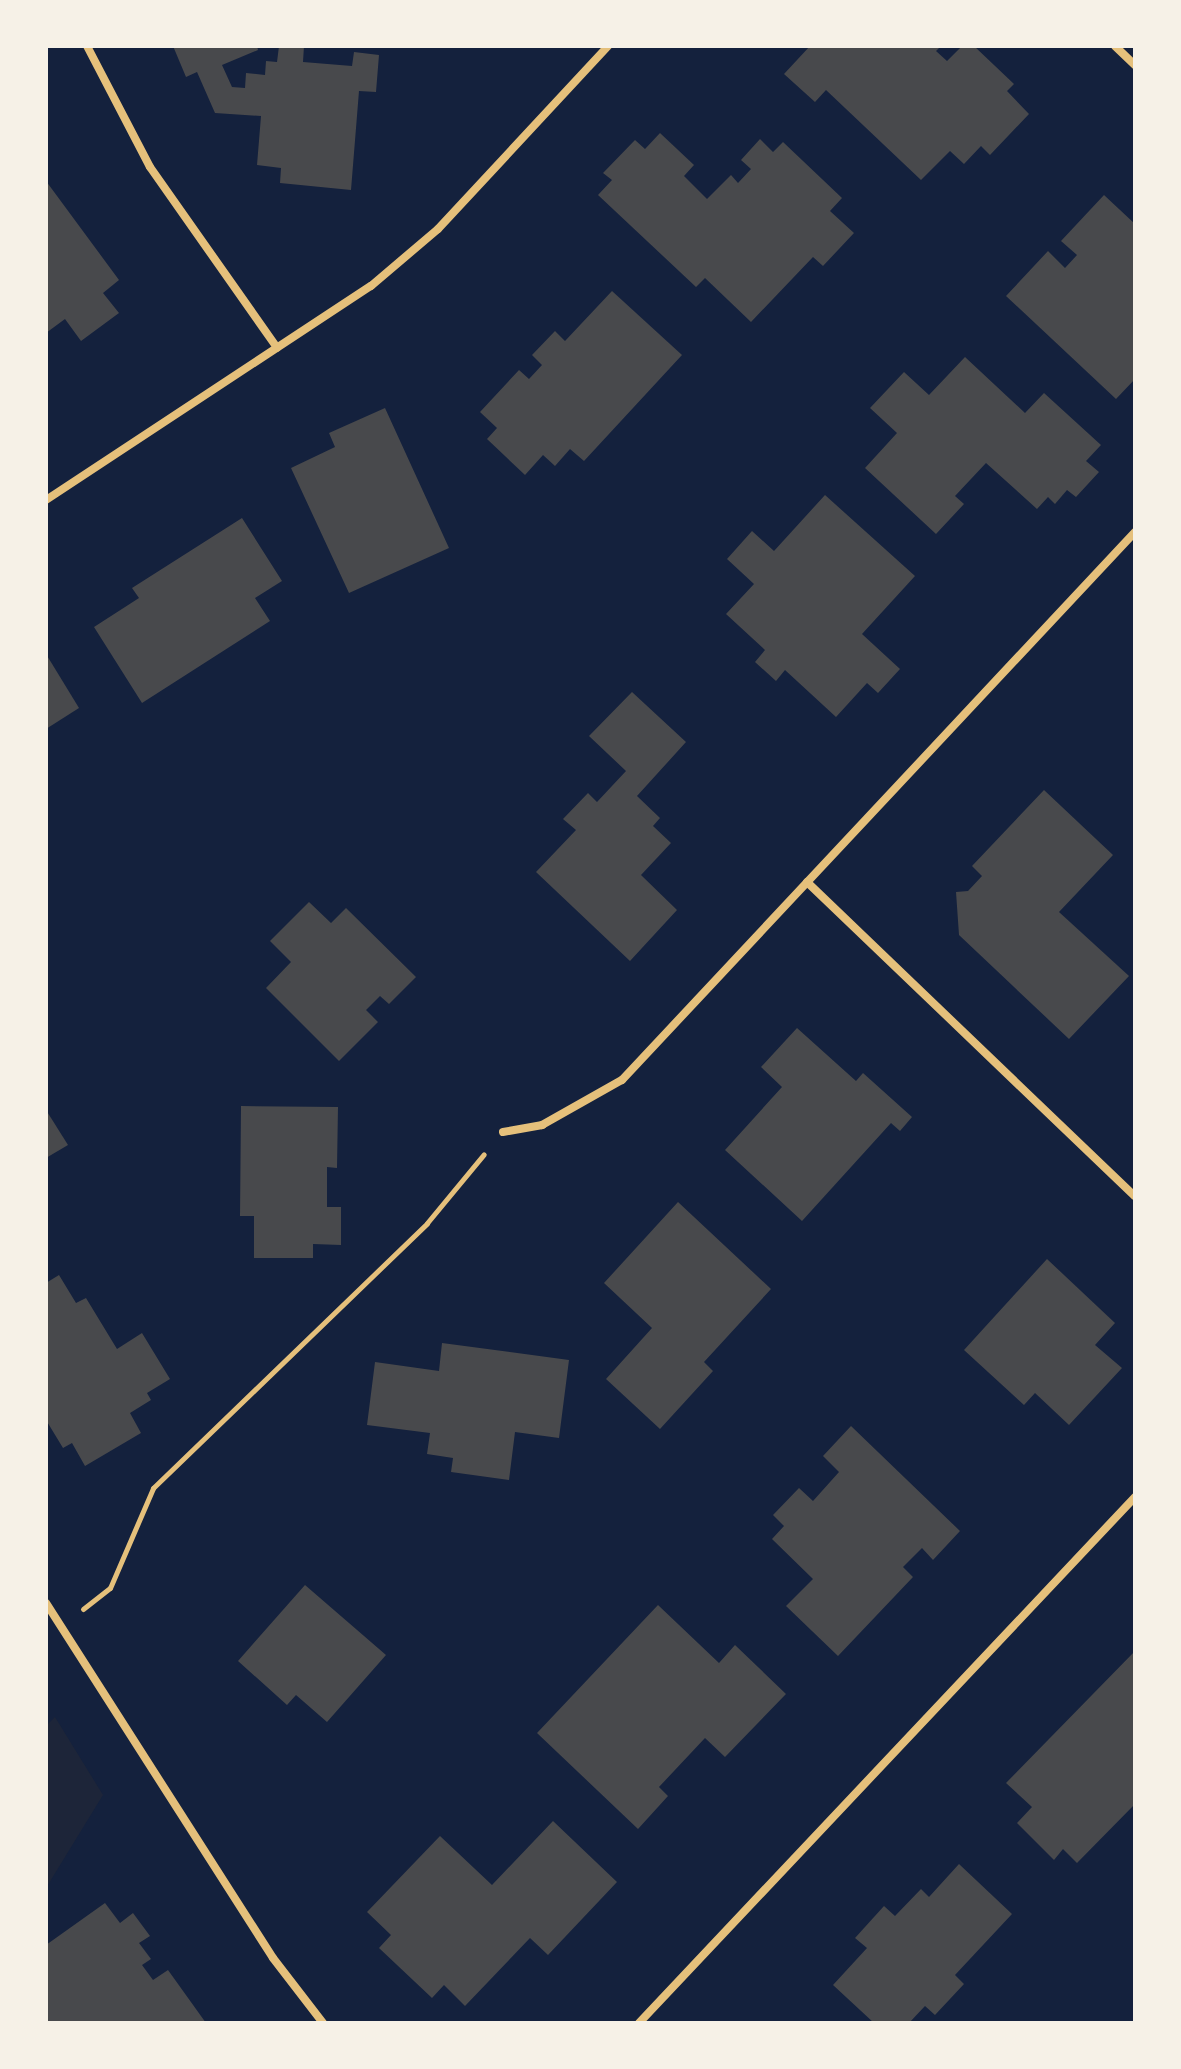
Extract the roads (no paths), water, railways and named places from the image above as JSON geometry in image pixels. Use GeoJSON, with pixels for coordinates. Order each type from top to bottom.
{"type":"FeatureCollection","features":[{"type":"Feature","properties":{"kind":"street"},"geometry":{"type":"LineString","coordinates":[[87,46],[150,167],[277,348]]}},
{"type":"Feature","properties":{"kind":"street"},"geometry":{"type":"LineString","coordinates":[[46,500],[165,427],[371,286],[438,229],[608,46]]}},
{"type":"Feature","properties":{"kind":"street"},"geometry":{"type":"LineString","coordinates":[[1115,46],[1135,65]]}},
{"type":"Feature","properties":{"kind":"street"},"geometry":{"type":"LineString","coordinates":[[503,1132],[542,1125],[622,1080],[1135,532]]}},
{"type":"Feature","properties":{"kind":"street"},"geometry":{"type":"LineString","coordinates":[[807,882],[1135,1196]]}},
{"type":"Feature","properties":{"kind":"street"},"geometry":{"type":"LineString","coordinates":[[639,2023],[1135,1497]]}},
{"type":"Feature","properties":{"kind":"street"},"geometry":{"type":"LineString","coordinates":[[46,1603],[273,1958],[323,2023]]}}]}
